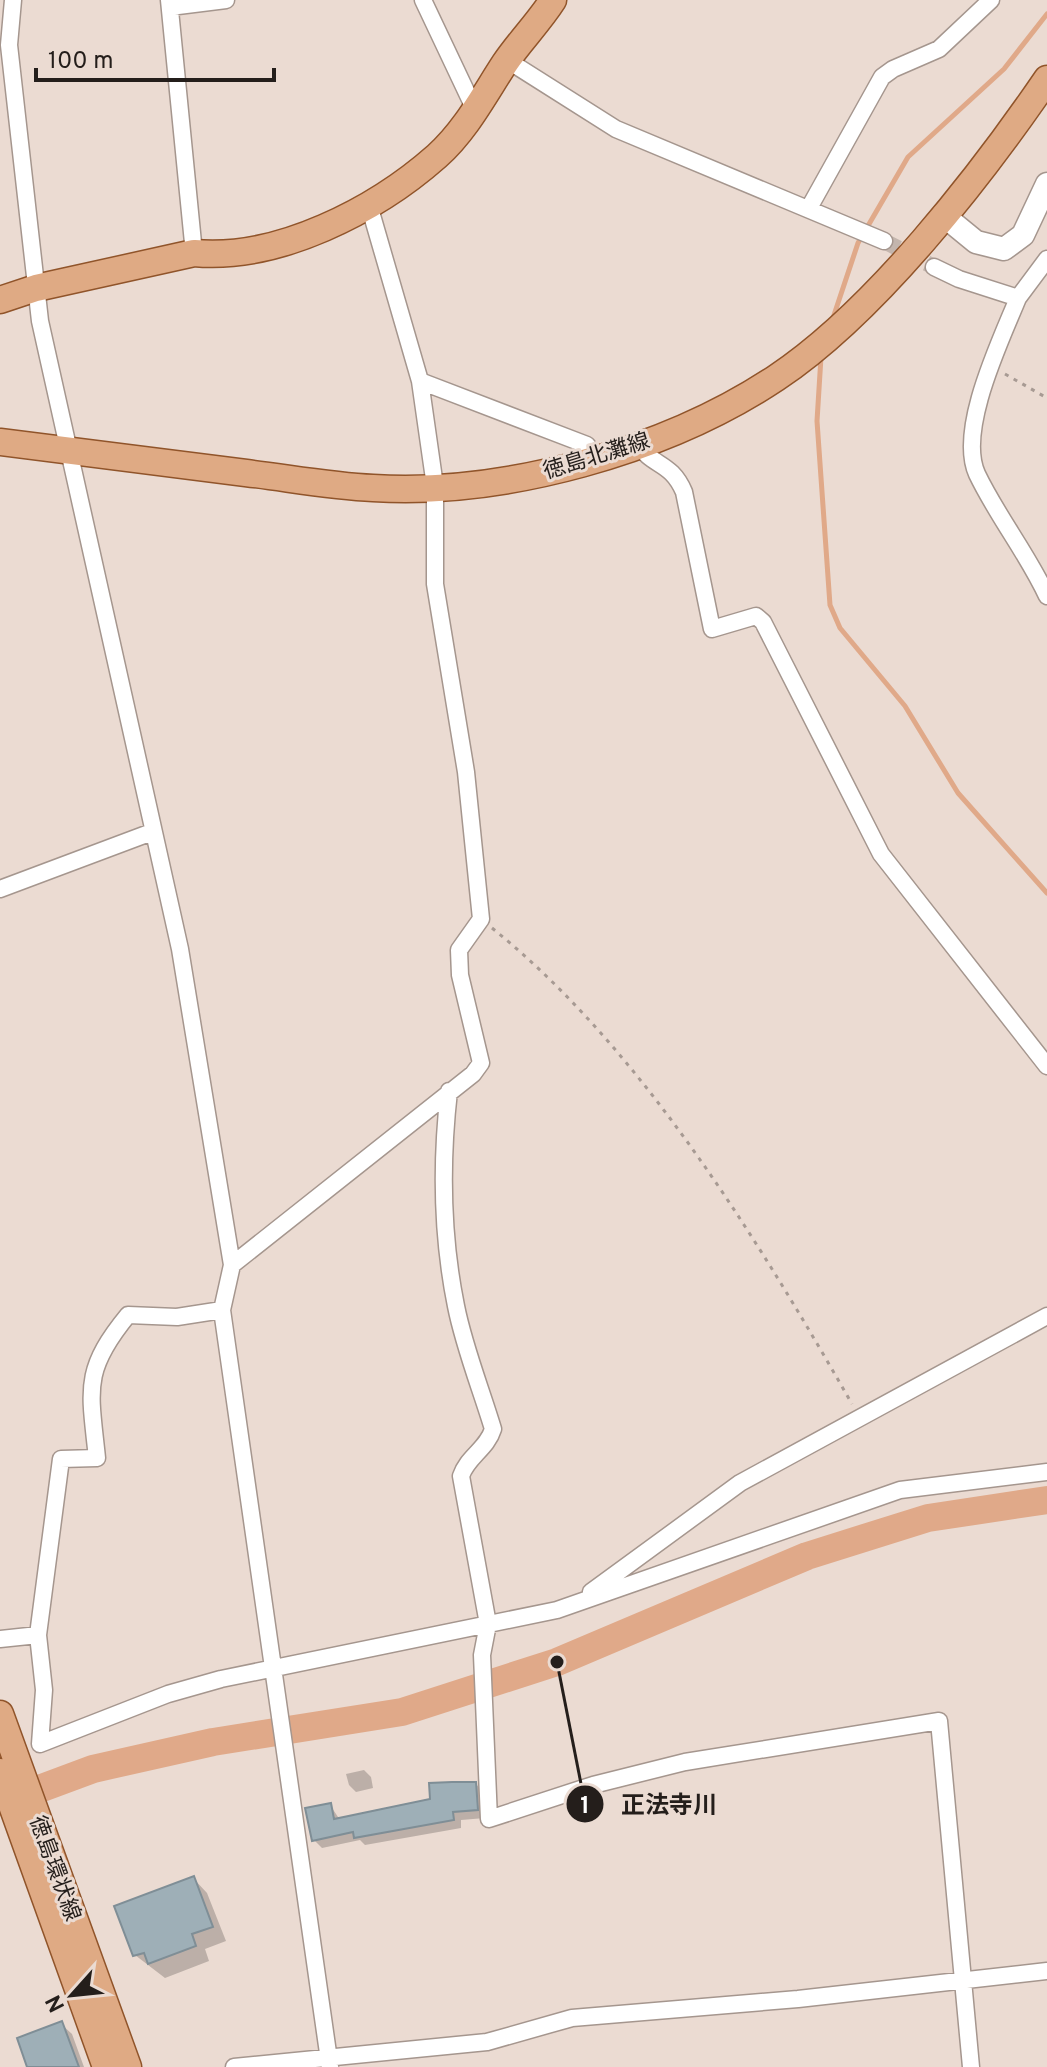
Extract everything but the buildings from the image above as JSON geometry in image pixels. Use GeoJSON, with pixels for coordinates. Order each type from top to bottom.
{"type":"FeatureCollection","features":[{"type":"Feature","properties":{"kind":"main road"},"geometry":{"type":"LineString","coordinates":[[0,300],[36,288],[194,253],[211,255],[314,233],[369,205],[438,155],[475,110],[507,60],[553,0]]}},
{"type":"Feature","properties":{"kind":"main road","name":"徳島北灘線"},"geometry":{"type":"LineString","coordinates":[[0,442],[374,489],[508,480],[595,459],[686,426],[741,399],[803,357],[859,309],[943,215],[1046,81]]}},
{"type":"Feature","properties":{"kind":"main road","name":"徳島環状線"},"geometry":{"type":"LineString","coordinates":[[0,1714],[10,1761],[106,2067]]}},
{"type":"Feature","properties":{"kind":"main road","name":"徳島環状線"},"geometry":{"type":"LineString","coordinates":[[34,1836],[128,2067]]}},
{"type":"Feature","properties":{"kind":"street"},"geometry":{"type":"LineString","coordinates":[[13,0],[9,45],[40,321],[180,949],[232,1265],[222,1310],[330,2063]]}},
{"type":"Feature","properties":{"kind":"street"},"geometry":{"type":"LineString","coordinates":[[194,253],[170,3],[226,0]]}},
{"type":"Feature","properties":{"kind":"street"},"geometry":{"type":"LineString","coordinates":[[423,0],[475,110]]}},
{"type":"Feature","properties":{"kind":"street"},"geometry":{"type":"LineString","coordinates":[[809,208],[882,77],[939,49],[991,0]]}},
{"type":"Feature","properties":{"kind":"street"},"geometry":{"type":"LineString","coordinates":[[507,60],[616,129],[675,157],[878,238]]}},
{"type":"Feature","properties":{"kind":"street"},"geometry":{"type":"LineString","coordinates":[[943,215],[976,242],[1004,249],[1023,235],[1047,184]]}},
{"type":"Feature","properties":{"kind":"street"},"geometry":{"type":"LineString","coordinates":[[232,1265],[481,1063],[460,975],[459,950],[481,919],[466,772],[435,584],[435,486],[420,381],[369,205]]}},
{"type":"Feature","properties":{"kind":"street"},"geometry":{"type":"LineString","coordinates":[[1047,259],[1018,298],[991,365],[973,433],[972,455],[977,473],[1029,557],[1047,596]]}},
{"type":"Feature","properties":{"kind":"street"},"geometry":{"type":"LineString","coordinates":[[934,267],[959,279],[1018,298]]}},
{"type":"Feature","properties":{"kind":"street"},"geometry":{"type":"LineString","coordinates":[[420,381],[587,445],[595,459]]}},
{"type":"Feature","properties":{"kind":"street"},"geometry":{"type":"LineString","coordinates":[[638,444],[676,475],[684,492],[712,629],[756,616],[763,622],[881,854],[1047,1066]]}},
{"type":"Feature","properties":{"kind":"street"},"geometry":{"type":"LineString","coordinates":[[0,889],[152,832]]}},
{"type":"Feature","properties":{"kind":"street"},"geometry":{"type":"LineString","coordinates":[[449,1091],[445,1128],[447,1247],[456,1307],[493,1429],[490,1441],[464,1466],[461,1476],[488,1624],[482,1655],[489,1819],[593,1785],[685,1762],[939,1721],[971,2067]]}},
{"type":"Feature","properties":{"kind":"street"},"geometry":{"type":"LineString","coordinates":[[40,1744],[44,1690],[38,1635],[61,1459],[97,1458],[89,1385],[95,1364],[128,1315],[177,1317],[222,1310]]}},
{"type":"Feature","properties":{"kind":"street"},"geometry":{"type":"LineString","coordinates":[[577,1603],[740,1483],[1047,1316]]}},
{"type":"Feature","properties":{"kind":"street"},"geometry":{"type":"LineString","coordinates":[[10,1761],[40,1744],[168,1694],[273,1667],[362,1653],[577,1603],[900,1490],[1047,1472]]}},
{"type":"Feature","properties":{"kind":"street"},"geometry":{"type":"LineString","coordinates":[[0,1639],[38,1635]]}},
{"type":"Feature","properties":{"kind":"street"},"geometry":{"type":"LineString","coordinates":[[234,2067],[330,2063],[487,2042],[572,2018],[1047,1971]]}},
{"type":"Feature","properties":{"kind":"path"},"geometry":{"type":"LineString","coordinates":[[991,365],[1047,398]]}},
{"type":"Feature","properties":{"kind":"path"},"geometry":{"type":"LineString","coordinates":[[481,919],[529,958],[589,1020],[663,1112],[784,1289],[860,1417]]}},
{"type":"Feature","properties":{"kind":"waterway"},"geometry":{"type":"LineString","coordinates":[[832,321],[858,243],[908,157],[1004,69],[1047,14]]}},
{"type":"Feature","properties":{"kind":"waterway"},"geometry":{"type":"LineString","coordinates":[[821,357],[817,421],[830,605],[840,628],[905,706],[958,793],[1047,893]]}},
{"type":"Feature","properties":{"kind":"waterway"},"geometry":{"type":"LineString","coordinates":[[4,1802],[93,1769],[213,1742],[402,1712],[557,1662],[807,1556],[928,1518],[1047,1500]]}},
{"type":"Feature","properties":{"kind":"tunnel"},"geometry":{"type":"LineString","coordinates":[[884,241],[934,267]]}},
{"type":"Feature","properties":{"kind":"place","name":"正法寺川"},"geometry":{"type":"Point","coordinates":[557,1662]}}]}
